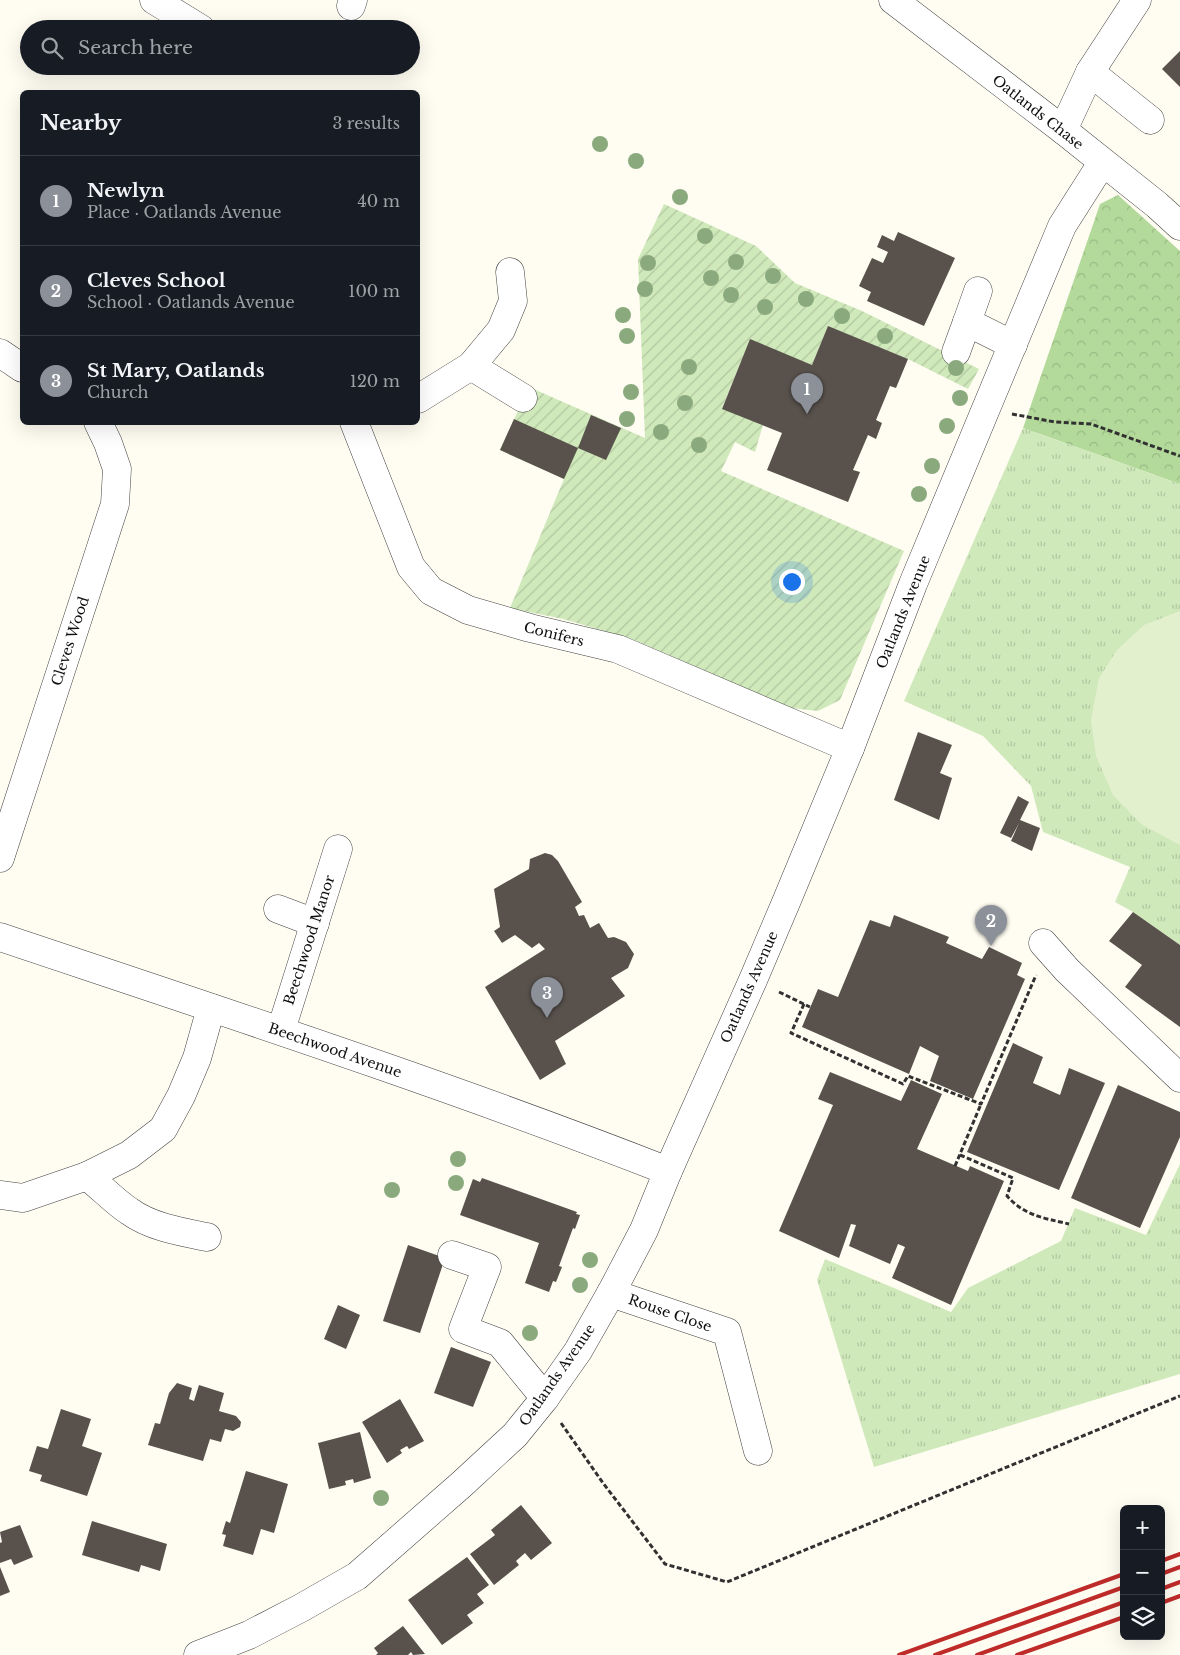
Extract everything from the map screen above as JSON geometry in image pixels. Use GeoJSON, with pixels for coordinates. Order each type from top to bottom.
{"type":"FeatureCollection","features":[{"type":"Feature","properties":{"kind":"street"},"geometry":{"type":"LineString","coordinates":[[154,0],[186,20]]}},
{"type":"Feature","properties":{"kind":"street","name":"Oatlands Chase"},"geometry":{"type":"LineString","coordinates":[[893,0],[1063,130],[1157,205],[1180,226]]}},
{"type":"Feature","properties":{"kind":"street"},"geometry":{"type":"LineString","coordinates":[[1063,130],[1090,72],[1137,0]]}},
{"type":"Feature","properties":{"kind":"street"},"geometry":{"type":"LineString","coordinates":[[1090,72],[1150,120]]}},
{"type":"Feature","properties":{"kind":"street","name":"Oatlands Avenue"},"geometry":{"type":"LineString","coordinates":[[198,1655],[249,1635],[357,1576],[514,1436],[545,1398],[578,1350],[644,1230],[668,1170],[753,980],[850,748],[914,584],[1062,226],[1102,163]]}},
{"type":"Feature","properties":{"kind":"street"},"geometry":{"type":"LineString","coordinates":[[420,398],[471,366],[501,330],[513,301],[510,272]]}},
{"type":"Feature","properties":{"kind":"street"},"geometry":{"type":"LineString","coordinates":[[956,352],[978,291]]}},
{"type":"Feature","properties":{"kind":"street"},"geometry":{"type":"LineString","coordinates":[[968,322],[1013,345]]}},
{"type":"Feature","properties":{"kind":"street"},"geometry":{"type":"LineString","coordinates":[[0,353],[20,367]]}},
{"type":"Feature","properties":{"kind":"street"},"geometry":{"type":"LineString","coordinates":[[471,366],[523,398]]}},
{"type":"Feature","properties":{"kind":"street","name":"Cleves Wood"},"geometry":{"type":"LineString","coordinates":[[0,858],[115,504],[116,469],[108,443],[99,425]]}},
{"type":"Feature","properties":{"kind":"street","name":"Conifers"},"geometry":{"type":"LineString","coordinates":[[364,426],[410,567],[431,591],[468,610],[530,628],[618,649],[850,748]]}},
{"type":"Feature","properties":{"kind":"street","name":"Beechwood Manor"},"geometry":{"type":"LineString","coordinates":[[281,1030],[338,849]]}},
{"type":"Feature","properties":{"kind":"street"},"geometry":{"type":"LineString","coordinates":[[278,909],[315,923]]}},
{"type":"Feature","properties":{"kind":"street","name":"Beechwood Avenue"},"geometry":{"type":"LineString","coordinates":[[0,937],[281,1030],[564,1130],[668,1170]]}},
{"type":"Feature","properties":{"kind":"street"},"geometry":{"type":"LineString","coordinates":[[1045,946],[1067,970],[1180,1078]]}},
{"type":"Feature","properties":{"kind":"street"},"geometry":{"type":"LineString","coordinates":[[0,1195],[23,1198],[87,1176],[129,1155],[163,1130],[181,1096],[197,1058],[211,1008]]}},
{"type":"Feature","properties":{"kind":"street"},"geometry":{"type":"LineString","coordinates":[[87,1176],[130,1212],[158,1225],[208,1236]]}},
{"type":"Feature","properties":{"kind":"street"},"geometry":{"type":"LineString","coordinates":[[452,1255],[486,1267],[463,1329],[500,1343],[545,1398]]}},
{"type":"Feature","properties":{"kind":"street","name":"Rouse Close"},"geometry":{"type":"LineString","coordinates":[[611,1293],[726,1332],[758,1451]]}},
{"type":"Feature","properties":{"kind":"path"},"geometry":{"type":"LineString","coordinates":[[987,409],[1055,422],[1091,424],[1180,456]]}},
{"type":"Feature","properties":{"kind":"path"},"geometry":{"type":"LineString","coordinates":[[955,1166],[1045,946]]}},
{"type":"Feature","properties":{"kind":"path"},"geometry":{"type":"LineString","coordinates":[[753,980],[810,1007]]}},
{"type":"Feature","properties":{"kind":"path"},"geometry":{"type":"LineString","coordinates":[[804,1004],[791,1032],[903,1084],[908,1076],[981,1104]]}},
{"type":"Feature","properties":{"kind":"path"},"geometry":{"type":"LineString","coordinates":[[960,1155],[1012,1178],[1007,1196],[1015,1205],[1036,1217],[1069,1224]]}},
{"type":"Feature","properties":{"kind":"path"},"geometry":{"type":"LineString","coordinates":[[545,1398],[603,1483],[665,1564],[726,1582],[1180,1396]]}},
{"type":"Feature","properties":{"kind":"green space"},"geometry":{"type":"Polygon","coordinates":[[[1118,195],[1180,251],[1180,484],[1023,428],[1100,204],[1118,195]]]}},
{"type":"Feature","properties":{"kind":"green space"},"geometry":{"type":"Polygon","coordinates":[[[664,204],[756,246],[795,283],[862,311],[979,369],[968,389],[908,359],[828,327],[812,365],[750,340],[722,408],[763,425],[755,452],[735,442],[721,471],[904,551],[840,700],[818,711],[791,708],[632,639],[563,619],[510,608],[564,479],[500,450],[529,387],[645,438],[638,259],[664,204]]]}},
{"type":"Feature","properties":{"kind":"green space"},"geometry":{"type":"Polygon","coordinates":[[[1023,428],[1180,484],[1180,945],[1133,912],[1115,902],[1130,867],[1043,832],[1031,786],[983,736],[904,701],[1023,428]]]}},
{"type":"Feature","properties":{"kind":"green space"},"geometry":{"type":"Polygon","coordinates":[[[1180,611],[1180,845],[1141,824],[1113,795],[1096,756],[1091,720],[1099,678],[1117,650],[1144,625],[1180,611]]]}},
{"type":"Feature","properties":{"kind":"green space"},"geometry":{"type":"Polygon","coordinates":[[[1180,1164],[1180,1374],[874,1467],[817,1280],[825,1259],[951,1312],[968,1288],[1061,1241],[1075,1208],[1146,1235],[1180,1164]]]}},
{"type":"Feature","properties":{"kind":"building"},"geometry":{"type":"Polygon","coordinates":[[[1180,51],[1180,87],[1162,69],[1180,51]]]}},
{"type":"Feature","properties":{"kind":"building"},"geometry":{"type":"Polygon","coordinates":[[[898,232],[955,258],[924,326],[867,301],[871,292],[859,286],[872,258],[883,263],[888,252],[877,247],[882,235],[894,241],[898,232]]]}},
{"type":"Feature","properties":{"kind":"building"},"geometry":{"type":"Polygon","coordinates":[[[828,326],[908,359],[896,388],[890,386],[876,420],[882,423],[876,439],[868,435],[853,470],[860,472],[848,502],[767,470],[782,433],[722,409],[750,339],[812,365],[828,326]]]}},
{"type":"Feature","properties":{"kind":"building"},"geometry":{"type":"Polygon","coordinates":[[[591,415],[621,428],[606,460],[578,448],[591,415]]]}},
{"type":"Feature","properties":{"kind":"building"},"geometry":{"type":"Polygon","coordinates":[[[514,419],[578,448],[564,479],[500,450],[514,419]]]}},
{"type":"Feature","properties":{"kind":"building"},"geometry":{"type":"Polygon","coordinates":[[[918,732],[952,745],[940,773],[952,778],[939,820],[894,800],[918,732]]]}},
{"type":"Feature","properties":{"kind":"building"},"geometry":{"type":"Polygon","coordinates":[[[1018,796],[1029,802],[1020,820],[1040,828],[1032,851],[1011,841],[1019,823],[1011,838],[1000,833],[1018,796]]]}},
{"type":"Feature","properties":{"kind":"building"},"geometry":{"type":"Polygon","coordinates":[[[545,853],[552,855],[558,861],[582,902],[575,907],[579,916],[584,915],[590,928],[599,923],[608,938],[614,937],[626,942],[634,954],[628,968],[611,978],[625,996],[555,1041],[566,1064],[540,1080],[485,987],[545,949],[539,943],[532,948],[515,935],[502,943],[494,931],[500,927],[494,889],[529,869],[530,859],[545,853]]]}},
{"type":"Feature","properties":{"kind":"building"},"geometry":{"type":"Polygon","coordinates":[[[1133,912],[1180,945],[1180,1027],[1125,987],[1142,965],[1109,941],[1133,912]]]}},
{"type":"Feature","properties":{"kind":"building"},"geometry":{"type":"Polygon","coordinates":[[[894,915],[949,937],[946,943],[982,959],[989,947],[1022,963],[1017,975],[1025,979],[973,1099],[930,1081],[939,1056],[920,1046],[909,1074],[802,1027],[818,989],[838,997],[870,920],[890,927],[894,915]]]}},
{"type":"Feature","properties":{"kind":"building"},"geometry":{"type":"Polygon","coordinates":[[[1013,1043],[1043,1057],[1033,1083],[1060,1095],[1069,1068],[1105,1083],[1059,1190],[967,1152],[1013,1043]]]}},
{"type":"Feature","properties":{"kind":"building"},"geometry":{"type":"Polygon","coordinates":[[[830,1072],[901,1101],[911,1080],[942,1094],[917,1149],[968,1171],[970,1166],[1004,1181],[951,1305],[892,1278],[905,1247],[898,1244],[890,1264],[849,1246],[856,1225],[851,1224],[839,1258],[779,1231],[833,1105],[818,1099],[830,1072]]]}},
{"type":"Feature","properties":{"kind":"building"},"geometry":{"type":"Polygon","coordinates":[[[1118,1085],[1180,1112],[1180,1137],[1140,1228],[1071,1198],[1118,1085]]]}},
{"type":"Feature","properties":{"kind":"building"},"geometry":{"type":"Polygon","coordinates":[[[482,1178],[577,1212],[576,1214],[580,1215],[575,1229],[573,1228],[559,1266],[562,1267],[556,1282],[553,1281],[549,1292],[525,1283],[539,1243],[460,1215],[473,1179],[480,1182],[482,1178]]]}},
{"type":"Feature","properties":{"kind":"building"},"geometry":{"type":"Polygon","coordinates":[[[408,1245],[445,1258],[420,1333],[383,1321],[408,1245]]]}},
{"type":"Feature","properties":{"kind":"building"},"geometry":{"type":"Polygon","coordinates":[[[338,1305],[360,1315],[346,1349],[324,1339],[338,1305]]]}},
{"type":"Feature","properties":{"kind":"building"},"geometry":{"type":"Polygon","coordinates":[[[451,1347],[491,1362],[473,1407],[434,1393],[451,1347]]]}},
{"type":"Feature","properties":{"kind":"building"},"geometry":{"type":"Polygon","coordinates":[[[177,1383],[192,1388],[189,1399],[194,1401],[199,1385],[224,1393],[219,1411],[236,1416],[241,1422],[240,1427],[233,1431],[225,1429],[221,1442],[210,1439],[203,1461],[148,1445],[155,1423],[160,1424],[169,1393],[177,1383]]]}},
{"type":"Feature","properties":{"kind":"building"},"geometry":{"type":"Polygon","coordinates":[[[400,1399],[424,1441],[409,1449],[407,1446],[400,1450],[402,1453],[387,1463],[362,1422],[400,1399]]]}},
{"type":"Feature","properties":{"kind":"building"},"geometry":{"type":"Polygon","coordinates":[[[61,1409],[91,1419],[82,1446],[102,1453],[87,1496],[40,1481],[42,1475],[29,1471],[37,1446],[48,1449],[61,1409]]]}},
{"type":"Feature","properties":{"kind":"building"},"geometry":{"type":"Polygon","coordinates":[[[360,1432],[371,1478],[354,1483],[353,1479],[345,1481],[346,1485],[329,1489],[318,1443],[360,1432]]]}},
{"type":"Feature","properties":{"kind":"building"},"geometry":{"type":"Polygon","coordinates":[[[246,1471],[288,1484],[274,1533],[261,1529],[253,1555],[223,1546],[226,1535],[222,1534],[226,1521],[230,1523],[246,1471]]]}},
{"type":"Feature","properties":{"kind":"building"},"geometry":{"type":"Polygon","coordinates":[[[521,1505],[552,1543],[531,1560],[525,1553],[516,1561],[519,1565],[494,1585],[470,1554],[495,1535],[491,1530],[521,1505]]]}},
{"type":"Feature","properties":{"kind":"building"},"geometry":{"type":"Polygon","coordinates":[[[92,1521],[167,1544],[160,1571],[141,1565],[139,1572],[82,1555],[92,1521]]]}},
{"type":"Feature","properties":{"kind":"building"},"geometry":{"type":"Polygon","coordinates":[[[20,1525],[33,1557],[14,1565],[11,1559],[0,1563],[0,1543],[2,1542],[0,1532],[20,1525]]]}},
{"type":"Feature","properties":{"kind":"building"},"geometry":{"type":"Polygon","coordinates":[[[467,1557],[489,1585],[477,1594],[484,1603],[467,1615],[473,1623],[442,1645],[408,1600],[467,1557]]]}},
{"type":"Feature","properties":{"kind":"building"},"geometry":{"type":"Polygon","coordinates":[[[0,1567],[10,1592],[0,1596],[0,1567]]]}},
{"type":"Feature","properties":{"kind":"building"},"geometry":{"type":"Polygon","coordinates":[[[403,1626],[425,1654],[413,1655],[411,1652],[408,1655],[376,1655],[378,1653],[374,1648],[403,1626]]]}},
{"type":"Feature","properties":{"kind":"railway"},"geometry":{"type":"LineString","coordinates":[[1165,1560],[1180,1554]]}},
{"type":"Feature","properties":{"kind":"railway"},"geometry":{"type":"LineString","coordinates":[[1165,1573],[1180,1567]]}},
{"type":"Feature","properties":{"kind":"railway"},"geometry":{"type":"LineString","coordinates":[[899,1655],[1120,1575]]}},
{"type":"Feature","properties":{"kind":"railway"},"geometry":{"type":"LineString","coordinates":[[1165,1588],[1180,1582]]}},
{"type":"Feature","properties":{"kind":"railway"},"geometry":{"type":"LineString","coordinates":[[935,1655],[1120,1588]]}},
{"type":"Feature","properties":{"kind":"railway"},"geometry":{"type":"LineString","coordinates":[[1165,1602],[1180,1596]]}},
{"type":"Feature","properties":{"kind":"railway"},"geometry":{"type":"LineString","coordinates":[[977,1655],[1120,1603]]}},
{"type":"Feature","properties":{"kind":"railway"},"geometry":{"type":"LineString","coordinates":[[1017,1655],[1120,1618]]}},
{"type":"Feature","properties":{"kind":"place","name":"Newlyn"},"geometry":{"type":"Point","coordinates":[807,414]}},
{"type":"Feature","properties":{"kind":"place","name":"Cleves School"},"geometry":{"type":"Point","coordinates":[991,946]}},
{"type":"Feature","properties":{"kind":"place","name":"St Mary, Oatlands"},"geometry":{"type":"Point","coordinates":[547,1018]}}]}
